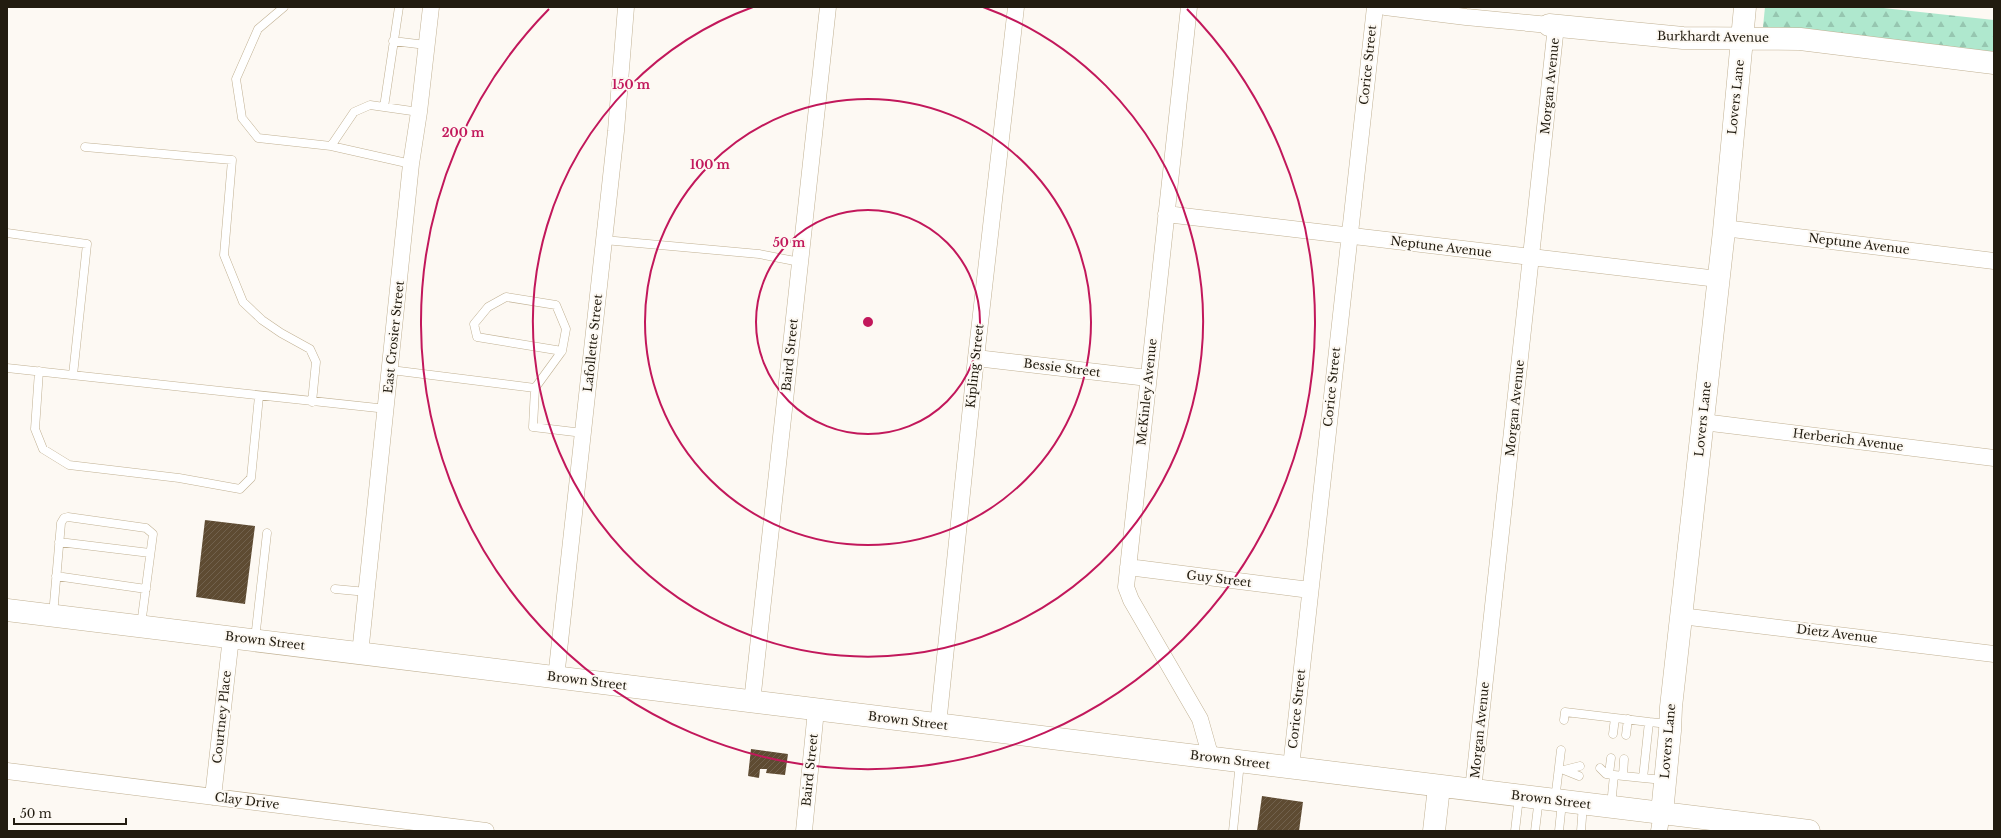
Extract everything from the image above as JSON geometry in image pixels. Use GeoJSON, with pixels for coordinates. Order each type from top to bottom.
{"type":"FeatureCollection","features":[{"type":"Feature","properties":{"kind":"main road","name":"Lovers Lane"},"geometry":{"type":"LineString","coordinates":[[1661,822],[1681,616],[1724,228],[1745,7]]}},
{"type":"Feature","properties":{"kind":"main road","name":"Burkhardt Avenue"},"geometry":{"type":"LineString","coordinates":[[1552,25],[1715,40],[1742,38],[1800,40],[1994,63]]}},
{"type":"Feature","properties":{"kind":"main road","name":"Brown Street"},"geometry":{"type":"LineString","coordinates":[[7,610],[556,678],[702,694],[816,710],[1611,807],[1661,822],[1809,831]]}},
{"type":"Feature","properties":{"kind":"main road"},"geometry":{"type":"LineString","coordinates":[[1434,831],[1439,787]]}},
{"type":"Feature","properties":{"kind":"street","name":"Lafollette Street"},"geometry":{"type":"LineString","coordinates":[[556,678],[604,240],[626,7]]}},
{"type":"Feature","properties":{"kind":"street","name":"Baird Street"},"geometry":{"type":"LineString","coordinates":[[752,702],[828,7]]}},
{"type":"Feature","properties":{"kind":"street","name":"Kipling Street"},"geometry":{"type":"LineString","coordinates":[[938,725],[976,358],[1016,7]]}},
{"type":"Feature","properties":{"kind":"street","name":"McKinley Avenue"},"geometry":{"type":"LineString","coordinates":[[1189,7],[1126,587],[1131,600],[1200,719],[1211,758]]}},
{"type":"Feature","properties":{"kind":"street","name":"Corice Street"},"geometry":{"type":"LineString","coordinates":[[1291,767],[1374,7]]}},
{"type":"Feature","properties":{"kind":"street","name":"Burkhardt Avenue"},"geometry":{"type":"LineString","coordinates":[[1385,7],[1466,17],[1552,25]]}},
{"type":"Feature","properties":{"kind":"street","name":"East Crosier Street"},"geometry":{"type":"LineString","coordinates":[[360,654],[387,410],[411,164],[419,112],[430,14]]}},
{"type":"Feature","properties":{"kind":"street","name":"Morgan Avenue"},"geometry":{"type":"LineString","coordinates":[[1473,790],[1532,258],[1552,25]]}},
{"type":"Feature","properties":{"kind":"street","name":"Neptune Avenue"},"geometry":{"type":"LineString","coordinates":[[1166,214],[1718,279]]}},
{"type":"Feature","properties":{"kind":"street","name":"Neptune Avenue"},"geometry":{"type":"LineString","coordinates":[[1724,228],[1994,261]]}},
{"type":"Feature","properties":{"kind":"street","name":"Bessie Street"},"geometry":{"type":"LineString","coordinates":[[976,358],[1148,378]]}},
{"type":"Feature","properties":{"kind":"street","name":"Herberich Avenue"},"geometry":{"type":"LineString","coordinates":[[1703,422],[1994,458]]}},
{"type":"Feature","properties":{"kind":"street","name":"Guy Street"},"geometry":{"type":"LineString","coordinates":[[1128,568],[1310,590]]}},
{"type":"Feature","properties":{"kind":"street","name":"Dietz Avenue"},"geometry":{"type":"LineString","coordinates":[[1681,616],[1994,654]]}},
{"type":"Feature","properties":{"kind":"street","name":"Courtney Place"},"geometry":{"type":"LineString","coordinates":[[213,797],[231,637]]}},
{"type":"Feature","properties":{"kind":"street","name":"Baird Street"},"geometry":{"type":"LineString","coordinates":[[804,831],[816,710]]}},
{"type":"Feature","properties":{"kind":"street","name":"Clay Drive"},"geometry":{"type":"LineString","coordinates":[[7,771],[486,831]]}},
{"type":"Feature","properties":{"kind":"lane"},"geometry":{"type":"LineString","coordinates":[[284,7],[258,29],[236,78],[242,118],[258,138],[331,146],[411,164]]}},
{"type":"Feature","properties":{"kind":"lane"},"geometry":{"type":"LineString","coordinates":[[384,107],[399,7]]}},
{"type":"Feature","properties":{"kind":"lane"},"geometry":{"type":"LineString","coordinates":[[393,41],[426,45]]}},
{"type":"Feature","properties":{"kind":"lane"},"geometry":{"type":"LineString","coordinates":[[331,146],[354,112],[370,105],[419,112]]}},
{"type":"Feature","properties":{"kind":"lane"},"geometry":{"type":"LineString","coordinates":[[85,147],[232,160],[224,255],[243,302],[262,320],[310,350],[316,362],[312,402]]}},
{"type":"Feature","properties":{"kind":"lane"},"geometry":{"type":"LineString","coordinates":[[7,233],[87,244],[73,375]]}},
{"type":"Feature","properties":{"kind":"lane"},"geometry":{"type":"LineString","coordinates":[[604,240],[759,254],[800,262]]}},
{"type":"Feature","properties":{"kind":"lane"},"geometry":{"type":"LineString","coordinates":[[562,351],[477,338],[474,324],[488,307],[506,297],[556,305],[566,329],[562,351],[535,388],[533,427],[583,434]]}},
{"type":"Feature","properties":{"kind":"lane"},"geometry":{"type":"LineString","coordinates":[[7,368],[387,410]]}},
{"type":"Feature","properties":{"kind":"lane"},"geometry":{"type":"LineString","coordinates":[[391,370],[535,388]]}},
{"type":"Feature","properties":{"kind":"lane"},"geometry":{"type":"LineString","coordinates":[[38,371],[35,429],[42,449],[69,464],[179,478],[240,489],[251,478],[259,396]]}},
{"type":"Feature","properties":{"kind":"lane"},"geometry":{"type":"LineString","coordinates":[[52,616],[61,523],[64,518],[68,517],[146,528],[153,534],[141,626]]}},
{"type":"Feature","properties":{"kind":"lane"},"geometry":{"type":"LineString","coordinates":[[255,640],[267,533]]}},
{"type":"Feature","properties":{"kind":"lane"},"geometry":{"type":"LineString","coordinates":[[59,542],[150,553]]}},
{"type":"Feature","properties":{"kind":"lane"},"geometry":{"type":"LineString","coordinates":[[56,576],[146,588]]}},
{"type":"Feature","properties":{"kind":"lane"},"geometry":{"type":"LineString","coordinates":[[335,589],[367,592]]}},
{"type":"Feature","properties":{"kind":"lane"},"geometry":{"type":"LineString","coordinates":[[1564,720],[1565,712],[1670,725]]}},
{"type":"Feature","properties":{"kind":"lane"},"geometry":{"type":"LineString","coordinates":[[1613,734],[1615,718]]}},
{"type":"Feature","properties":{"kind":"lane"},"geometry":{"type":"LineString","coordinates":[[1626,735],[1628,719]]}},
{"type":"Feature","properties":{"kind":"lane"},"geometry":{"type":"LineString","coordinates":[[1643,778],[1649,722]]}},
{"type":"Feature","properties":{"kind":"lane"},"geometry":{"type":"LineString","coordinates":[[1536,831],[1552,800],[1562,770],[1561,750]]}},
{"type":"Feature","properties":{"kind":"lane"},"geometry":{"type":"LineString","coordinates":[[1611,758],[1609,774],[1611,807]]}},
{"type":"Feature","properties":{"kind":"lane"},"geometry":{"type":"LineString","coordinates":[[1609,774],[1624,759]]}},
{"type":"Feature","properties":{"kind":"lane"},"geometry":{"type":"LineString","coordinates":[[1233,831],[1240,761]]}},
{"type":"Feature","properties":{"kind":"lane"},"geometry":{"type":"LineString","coordinates":[[1562,770],[1580,766]]}},
{"type":"Feature","properties":{"kind":"lane"},"geometry":{"type":"LineString","coordinates":[[1562,770],[1579,776]]}},
{"type":"Feature","properties":{"kind":"lane"},"geometry":{"type":"LineString","coordinates":[[1609,774],[1665,780]]}},
{"type":"Feature","properties":{"kind":"lane"},"geometry":{"type":"LineString","coordinates":[[1515,831],[1552,800]]}},
{"type":"Feature","properties":{"kind":"lane"},"geometry":{"type":"LineString","coordinates":[[1552,800],[1559,831]]}},
{"type":"Feature","properties":{"kind":"lane"},"geometry":{"type":"LineString","coordinates":[[1552,800],[1581,831]]}},
{"type":"Feature","properties":{"kind":"green space"},"geometry":{"type":"Polygon","coordinates":[[[1765,7],[1874,7],[1994,20],[1994,55],[1763,27],[1765,7]]]}},
{"type":"Feature","properties":{"kind":"building"},"geometry":{"type":"Polygon","coordinates":[[[205,520],[255,526],[245,604],[196,597],[205,520]]]}},
{"type":"Feature","properties":{"kind":"building"},"geometry":{"type":"Polygon","coordinates":[[[751,749],[788,754],[785,775],[766,773],[767,769],[760,769],[759,778],[748,776],[751,749]]]}},
{"type":"Feature","properties":{"kind":"building"},"geometry":{"type":"Polygon","coordinates":[[[1262,796],[1303,802],[1299,831],[1257,831],[1262,796]]]}}]}
